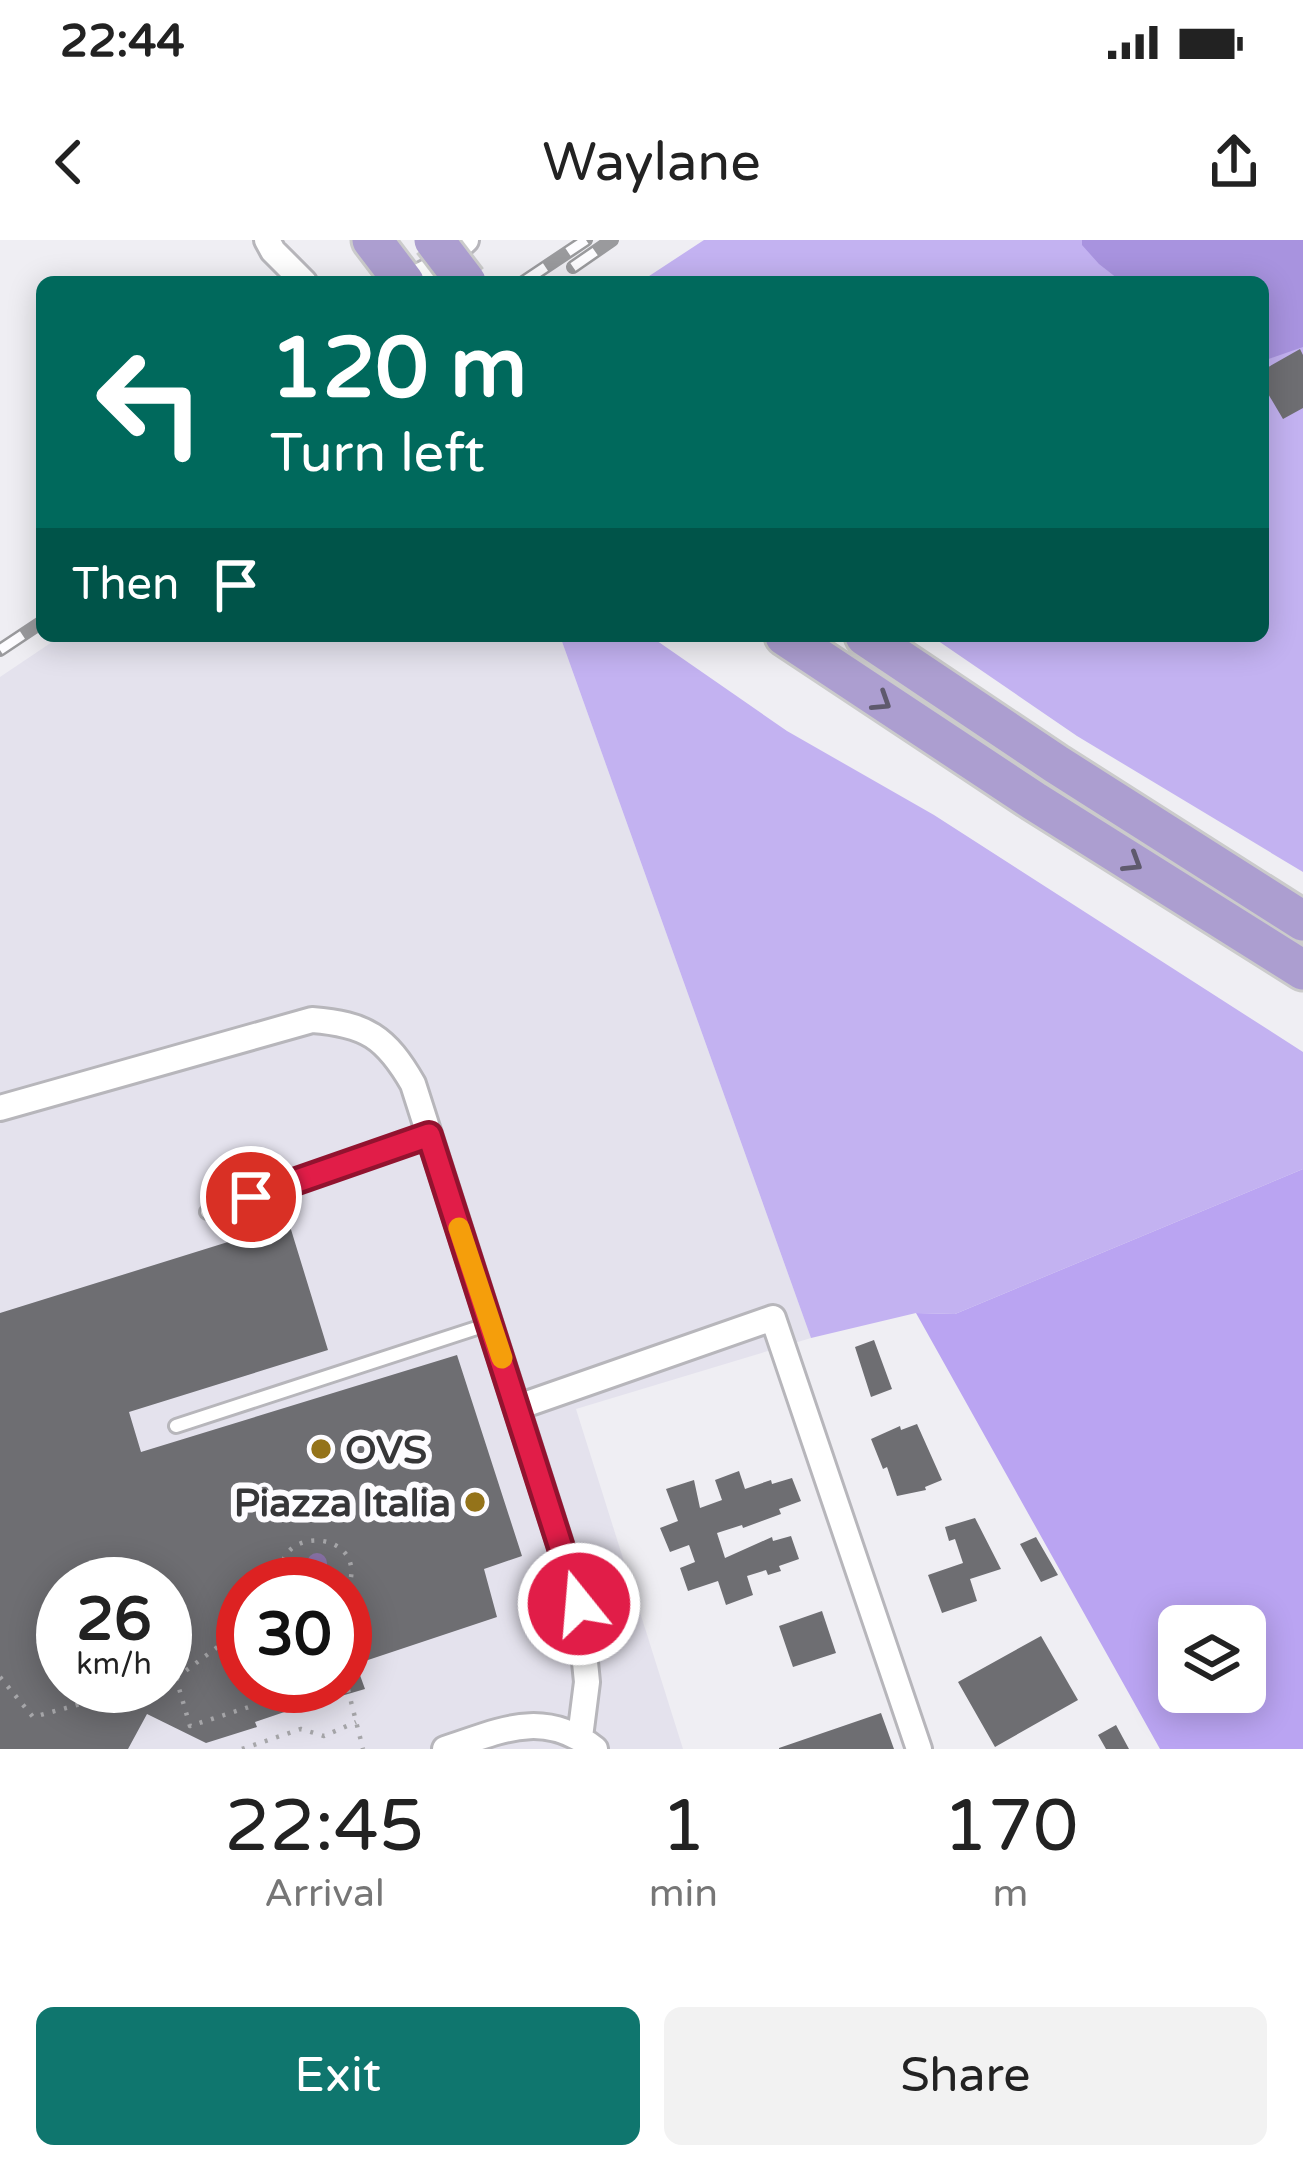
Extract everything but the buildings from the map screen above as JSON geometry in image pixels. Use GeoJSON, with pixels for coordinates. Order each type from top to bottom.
{"type":"FeatureCollection","features":[{"type":"Feature","properties":{"kind":"highway"},"geometry":{"type":"LineString","coordinates":[[372,240],[401,276]]}},
{"type":"Feature","properties":{"kind":"highway"},"geometry":{"type":"LineString","coordinates":[[434,240],[461,276]]}},
{"type":"Feature","properties":{"kind":"highway"},"geometry":{"type":"LineString","coordinates":[[794,642],[1034,801],[1303,970]]}},
{"type":"Feature","properties":{"kind":"highway"},"geometry":{"type":"LineString","coordinates":[[874,642],[1303,921]]}},
{"type":"Feature","properties":{"kind":"street"},"geometry":{"type":"LineString","coordinates":[[267,240],[298,276]]}},
{"type":"Feature","properties":{"kind":"street"},"geometry":{"type":"LineString","coordinates":[[418,276],[437,267],[466,240]]}},
{"type":"Feature","properties":{"kind":"street"},"geometry":{"type":"LineString","coordinates":[[0,1108],[311,1020],[346,1022],[376,1036],[396,1055],[413,1084],[579,1604],[587,1682],[587,1743],[551,1726],[535,1725],[445,1749]]}},
{"type":"Feature","properties":{"kind":"street"},"geometry":{"type":"LineString","coordinates":[[518,1407],[773,1318],[919,1749]]}},
{"type":"Feature","properties":{"kind":"lane"},"geometry":{"type":"LineString","coordinates":[[207,1212],[429,1135]]}},
{"type":"Feature","properties":{"kind":"lane"},"geometry":{"type":"LineString","coordinates":[[176,1426],[490,1324]]}},
{"type":"Feature","properties":{"kind":"path"},"geometry":{"type":"LineString","coordinates":[[286,1557],[309,1539],[332,1541],[349,1557]]}},
{"type":"Feature","properties":{"kind":"path"},"geometry":{"type":"LineString","coordinates":[[0,1677],[33,1717],[48,1713]]}},
{"type":"Feature","properties":{"kind":"path"},"geometry":{"type":"LineString","coordinates":[[186,1713],[190,1726],[233,1713]]}},
{"type":"Feature","properties":{"kind":"path"},"geometry":{"type":"LineString","coordinates":[[354,1713],[363,1749]]}},
{"type":"Feature","properties":{"kind":"path"},"geometry":{"type":"LineString","coordinates":[[242,1749],[301,1729],[323,1736],[356,1722]]}},
{"type":"Feature","properties":{"kind":"shaded area"},"geometry":{"type":"Polygon","coordinates":[[[704,240],[1303,240],[1303,872],[1077,736],[940,642],[1269,642],[1269,276],[649,276],[704,240]]]}},
{"type":"Feature","properties":{"kind":"shaded area"},"geometry":{"type":"Polygon","coordinates":[[[1082,240],[1303,240],[1303,347],[1269,359],[1269,276],[1114,276],[1082,240]]]}},
{"type":"Feature","properties":{"kind":"shaded area"},"geometry":{"type":"Polygon","coordinates":[[[52,642],[562,642],[811,1338],[576,1409],[683,1749],[0,1749],[0,677],[52,642]]]}},
{"type":"Feature","properties":{"kind":"shaded area"},"geometry":{"type":"Polygon","coordinates":[[[562,642],[659,642],[787,731],[934,815],[1303,1052],[1303,1169],[955,1314],[916,1313],[811,1338],[562,642]]]}},
{"type":"Feature","properties":{"kind":"shaded area"},"geometry":{"type":"Polygon","coordinates":[[[1303,1169],[1303,1749],[1160,1749],[916,1313],[955,1314],[1303,1169]]]}},
{"type":"Feature","properties":{"kind":"railway"},"geometry":{"type":"LineString","coordinates":[[532,276],[586,240]]}},
{"type":"Feature","properties":{"kind":"railway"},"geometry":{"type":"LineString","coordinates":[[573,267],[612,240]]}},
{"type":"Feature","properties":{"kind":"railway"},"geometry":{"type":"LineString","coordinates":[[0,650],[36,626]]}},
{"type":"Feature","properties":{"kind":"slow traffic"},"geometry":{"type":"LineString","coordinates":[[459,1228],[502,1358]]}},
{"type":"Feature","properties":{"kind":"place","name":"OVS"},"geometry":{"type":"Point","coordinates":[321,1449]}},
{"type":"Feature","properties":{"kind":"place","name":"Piazza Italia"},"geometry":{"type":"Point","coordinates":[475,1502]}},
{"type":"Feature","properties":{"kind":"route"},"geometry":{"type":"LineString","coordinates":[[251,1197],[429,1135],[579,1604]]}}]}
